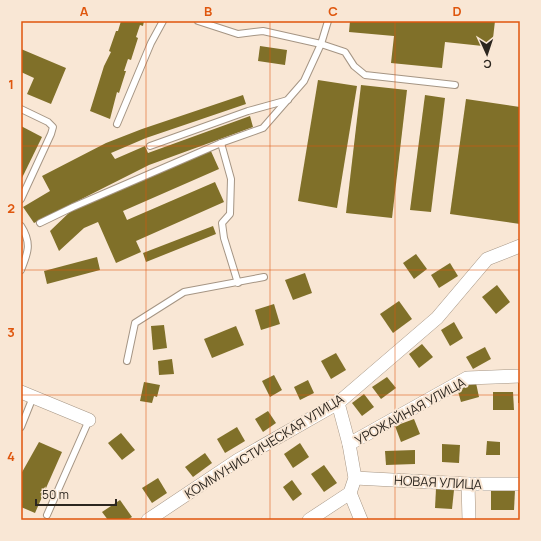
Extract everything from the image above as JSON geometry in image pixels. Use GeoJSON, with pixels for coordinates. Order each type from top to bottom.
{"type":"FeatureCollection","features":[{"type":"Feature","properties":{"kind":"street","name":"КОММУНИСТИЧЕСКАЯ УЛИЦА"},"geometry":{"type":"LineString","coordinates":[[148,520],[238,460],[338,403],[437,318],[487,259],[520,246]]}},
{"type":"Feature","properties":{"kind":"street","name":"УРОЖАЙНАЯ УЛИЦА"},"geometry":{"type":"LineString","coordinates":[[349,444],[468,378],[520,376]]}},
{"type":"Feature","properties":{"kind":"street"},"geometry":{"type":"LineString","coordinates":[[21,392],[89,420]]}},
{"type":"Feature","properties":{"kind":"street"},"geometry":{"type":"LineString","coordinates":[[309,520],[350,493],[355,478],[349,444],[338,403]]}},
{"type":"Feature","properties":{"kind":"street","name":"НОВАЯ УЛИЦА"},"geometry":{"type":"LineString","coordinates":[[355,478],[468,484],[520,484]]}},
{"type":"Feature","properties":{"kind":"street"},"geometry":{"type":"LineString","coordinates":[[468,484],[469,520]]}},
{"type":"Feature","properties":{"kind":"street"},"geometry":{"type":"LineString","coordinates":[[350,493],[361,520]]}},
{"type":"Feature","properties":{"kind":"lane"},"geometry":{"type":"LineString","coordinates":[[117,124],[151,43],[163,21]]}},
{"type":"Feature","properties":{"kind":"lane"},"geometry":{"type":"LineString","coordinates":[[198,21],[238,34],[264,31],[321,44],[345,52],[354,66],[365,75],[455,85]]}},
{"type":"Feature","properties":{"kind":"lane"},"geometry":{"type":"LineString","coordinates":[[40,223],[73,207],[221,143],[263,128],[304,82],[321,44],[328,21]]}},
{"type":"Feature","properties":{"kind":"lane"},"geometry":{"type":"LineString","coordinates":[[150,146],[248,111],[288,100]]}},
{"type":"Feature","properties":{"kind":"lane"},"geometry":{"type":"LineString","coordinates":[[21,109],[48,122],[53,127],[21,199]]}},
{"type":"Feature","properties":{"kind":"lane"},"geometry":{"type":"LineString","coordinates":[[221,143],[231,179],[230,214],[222,223],[224,238],[238,283]]}},
{"type":"Feature","properties":{"kind":"lane"},"geometry":{"type":"LineString","coordinates":[[21,226],[29,241],[27,255],[21,270]]}},
{"type":"Feature","properties":{"kind":"lane"},"geometry":{"type":"LineString","coordinates":[[127,361],[135,323],[184,292],[264,277]]}},
{"type":"Feature","properties":{"kind":"lane"},"geometry":{"type":"LineString","coordinates":[[21,427],[33,397]]}},
{"type":"Feature","properties":{"kind":"lane"},"geometry":{"type":"LineString","coordinates":[[47,515],[89,420]]}},
{"type":"Feature","properties":{"kind":"building"},"geometry":{"type":"Polygon","coordinates":[[[121,21],[144,21],[143,26],[140,25],[136,37],[138,38],[131,60],[128,59],[124,71],[126,71],[119,93],[117,92],[110,119],[90,111],[104,66],[111,52],[109,51],[121,21]]]}},
{"type":"Feature","properties":{"kind":"building"},"geometry":{"type":"Polygon","coordinates":[[[350,21],[495,21],[492,47],[445,42],[442,68],[391,63],[394,36],[349,32],[350,21]]]}},
{"type":"Feature","properties":{"kind":"building"},"geometry":{"type":"Polygon","coordinates":[[[260,46],[287,50],[285,65],[258,61],[260,46]]]}},
{"type":"Feature","properties":{"kind":"building"},"geometry":{"type":"Polygon","coordinates":[[[21,49],[66,68],[51,104],[27,94],[34,78],[21,72],[21,49]]]}},
{"type":"Feature","properties":{"kind":"building"},"geometry":{"type":"Polygon","coordinates":[[[318,80],[357,86],[337,208],[298,201],[318,80]]]}},
{"type":"Feature","properties":{"kind":"building"},"geometry":{"type":"Polygon","coordinates":[[[361,85],[407,90],[392,218],[346,213],[361,85]]]}},
{"type":"Feature","properties":{"kind":"building"},"geometry":{"type":"Polygon","coordinates":[[[243,95],[246,104],[146,138],[111,153],[115,159],[145,146],[148,153],[250,116],[253,127],[149,165],[34,223],[23,207],[50,191],[42,176],[106,143],[142,129],[243,95]]]}},
{"type":"Feature","properties":{"kind":"building"},"geometry":{"type":"Polygon","coordinates":[[[425,95],[445,98],[431,212],[410,210],[425,95]]]}},
{"type":"Feature","properties":{"kind":"building"},"geometry":{"type":"Polygon","coordinates":[[[466,99],[520,107],[520,224],[450,214],[466,99]]]}},
{"type":"Feature","properties":{"kind":"building"},"geometry":{"type":"Polygon","coordinates":[[[21,126],[42,137],[21,180],[21,126]]]}},
{"type":"Feature","properties":{"kind":"building"},"geometry":{"type":"Polygon","coordinates":[[[210,149],[219,169],[123,211],[127,220],[215,182],[224,202],[136,241],[141,252],[116,263],[98,222],[84,228],[59,251],[50,231],[73,209],[210,149]]]}},
{"type":"Feature","properties":{"kind":"building"},"geometry":{"type":"Polygon","coordinates":[[[213,226],[216,234],[146,262],[143,253],[213,226]]]}},
{"type":"Feature","properties":{"kind":"building"},"geometry":{"type":"Polygon","coordinates":[[[416,254],[427,269],[414,279],[403,263],[416,254]]]}},
{"type":"Feature","properties":{"kind":"building"},"geometry":{"type":"Polygon","coordinates":[[[97,257],[100,270],[47,284],[44,271],[97,257]]]}},
{"type":"Feature","properties":{"kind":"building"},"geometry":{"type":"Polygon","coordinates":[[[450,263],[458,276],[439,288],[431,275],[450,263]]]}},
{"type":"Feature","properties":{"kind":"building"},"geometry":{"type":"Polygon","coordinates":[[[305,273],[312,293],[293,300],[285,280],[305,273]]]}},
{"type":"Feature","properties":{"kind":"building"},"geometry":{"type":"Polygon","coordinates":[[[497,285],[510,302],[496,314],[482,297],[497,285]]]}},
{"type":"Feature","properties":{"kind":"building"},"geometry":{"type":"Polygon","coordinates":[[[399,301],[412,319],[393,333],[380,314],[399,301]]]}},
{"type":"Feature","properties":{"kind":"building"},"geometry":{"type":"Polygon","coordinates":[[[274,304],[280,324],[261,330],[255,310],[274,304]]]}},
{"type":"Feature","properties":{"kind":"building"},"geometry":{"type":"Polygon","coordinates":[[[454,322],[463,338],[450,346],[441,330],[454,322]]]}},
{"type":"Feature","properties":{"kind":"building"},"geometry":{"type":"Polygon","coordinates":[[[164,325],[167,348],[153,350],[151,326],[164,325]]]}},
{"type":"Feature","properties":{"kind":"building"},"geometry":{"type":"Polygon","coordinates":[[[236,326],[244,345],[212,358],[204,339],[236,326]]]}},
{"type":"Feature","properties":{"kind":"building"},"geometry":{"type":"Polygon","coordinates":[[[422,344],[433,357],[419,368],[409,354],[422,344]]]}},
{"type":"Feature","properties":{"kind":"building"},"geometry":{"type":"Polygon","coordinates":[[[485,347],[491,359],[473,369],[466,357],[485,347]]]}},
{"type":"Feature","properties":{"kind":"building"},"geometry":{"type":"Polygon","coordinates":[[[336,353],[346,370],[331,379],[321,361],[336,353]]]}},
{"type":"Feature","properties":{"kind":"building"},"geometry":{"type":"Polygon","coordinates":[[[172,359],[174,374],[159,375],[158,361],[172,359]]]}},
{"type":"Feature","properties":{"kind":"building"},"geometry":{"type":"Polygon","coordinates":[[[274,375],[282,390],[270,397],[262,381],[274,375]]]}},
{"type":"Feature","properties":{"kind":"building"},"geometry":{"type":"Polygon","coordinates":[[[387,377],[396,388],[381,399],[372,387],[387,377]]]}},
{"type":"Feature","properties":{"kind":"building"},"geometry":{"type":"Polygon","coordinates":[[[518,379],[520,379],[520,403],[518,403],[518,379]]]}},
{"type":"Feature","properties":{"kind":"building"},"geometry":{"type":"Polygon","coordinates":[[[308,380],[314,393],[300,400],[294,387],[308,380]]]}},
{"type":"Feature","properties":{"kind":"building"},"geometry":{"type":"Polygon","coordinates":[[[144,382],[160,385],[157,397],[154,396],[152,403],[140,401],[144,382]]]}},
{"type":"Feature","properties":{"kind":"building"},"geometry":{"type":"Polygon","coordinates":[[[476,383],[479,397],[461,402],[457,388],[476,383]]]}},
{"type":"Feature","properties":{"kind":"building"},"geometry":{"type":"Polygon","coordinates":[[[493,392],[513,392],[514,410],[493,410],[493,392]]]}},
{"type":"Feature","properties":{"kind":"building"},"geometry":{"type":"Polygon","coordinates":[[[364,394],[374,407],[362,416],[352,403],[364,394]]]}},
{"type":"Feature","properties":{"kind":"building"},"geometry":{"type":"Polygon","coordinates":[[[268,411],[276,423],[263,432],[255,419],[268,411]]]}},
{"type":"Feature","properties":{"kind":"building"},"geometry":{"type":"Polygon","coordinates":[[[414,419],[420,434],[401,442],[395,426],[414,419]]]}},
{"type":"Feature","properties":{"kind":"building"},"geometry":{"type":"Polygon","coordinates":[[[237,427],[245,441],[225,453],[217,439],[237,427]]]}},
{"type":"Feature","properties":{"kind":"building"},"geometry":{"type":"Polygon","coordinates":[[[121,433],[135,450],[122,460],[108,443],[121,433]]]}},
{"type":"Feature","properties":{"kind":"building"},"geometry":{"type":"Polygon","coordinates":[[[487,441],[500,442],[500,455],[486,455],[487,441]]]}},
{"type":"Feature","properties":{"kind":"building"},"geometry":{"type":"Polygon","coordinates":[[[39,442],[62,452],[35,513],[21,507],[21,474],[39,442]]]}},
{"type":"Feature","properties":{"kind":"building"},"geometry":{"type":"Polygon","coordinates":[[[300,443],[309,457],[293,468],[284,454],[300,443]]]}},
{"type":"Feature","properties":{"kind":"building"},"geometry":{"type":"Polygon","coordinates":[[[442,444],[460,445],[459,463],[442,462],[442,444]]]}},
{"type":"Feature","properties":{"kind":"building"},"geometry":{"type":"Polygon","coordinates":[[[415,450],[415,464],[386,465],[385,451],[415,450]]]}},
{"type":"Feature","properties":{"kind":"building"},"geometry":{"type":"Polygon","coordinates":[[[205,453],[212,463],[193,477],[185,467],[205,453]]]}},
{"type":"Feature","properties":{"kind":"building"},"geometry":{"type":"Polygon","coordinates":[[[324,465],[337,483],[324,492],[311,474],[324,465]]]}},
{"type":"Feature","properties":{"kind":"building"},"geometry":{"type":"Polygon","coordinates":[[[158,478],[167,493],[152,503],[142,488],[158,478]]]}},
{"type":"Feature","properties":{"kind":"building"},"geometry":{"type":"Polygon","coordinates":[[[292,480],[302,494],[293,501],[283,487],[292,480]]]}},
{"type":"Feature","properties":{"kind":"building"},"geometry":{"type":"Polygon","coordinates":[[[436,489],[454,490],[452,509],[435,508],[436,489]]]}},
{"type":"Feature","properties":{"kind":"building"},"geometry":{"type":"Polygon","coordinates":[[[491,490],[515,490],[514,510],[491,510],[491,490]]]}},
{"type":"Feature","properties":{"kind":"building"},"geometry":{"type":"Polygon","coordinates":[[[120,500],[132,517],[127,520],[108,520],[102,512],[120,500]]]}}]}
